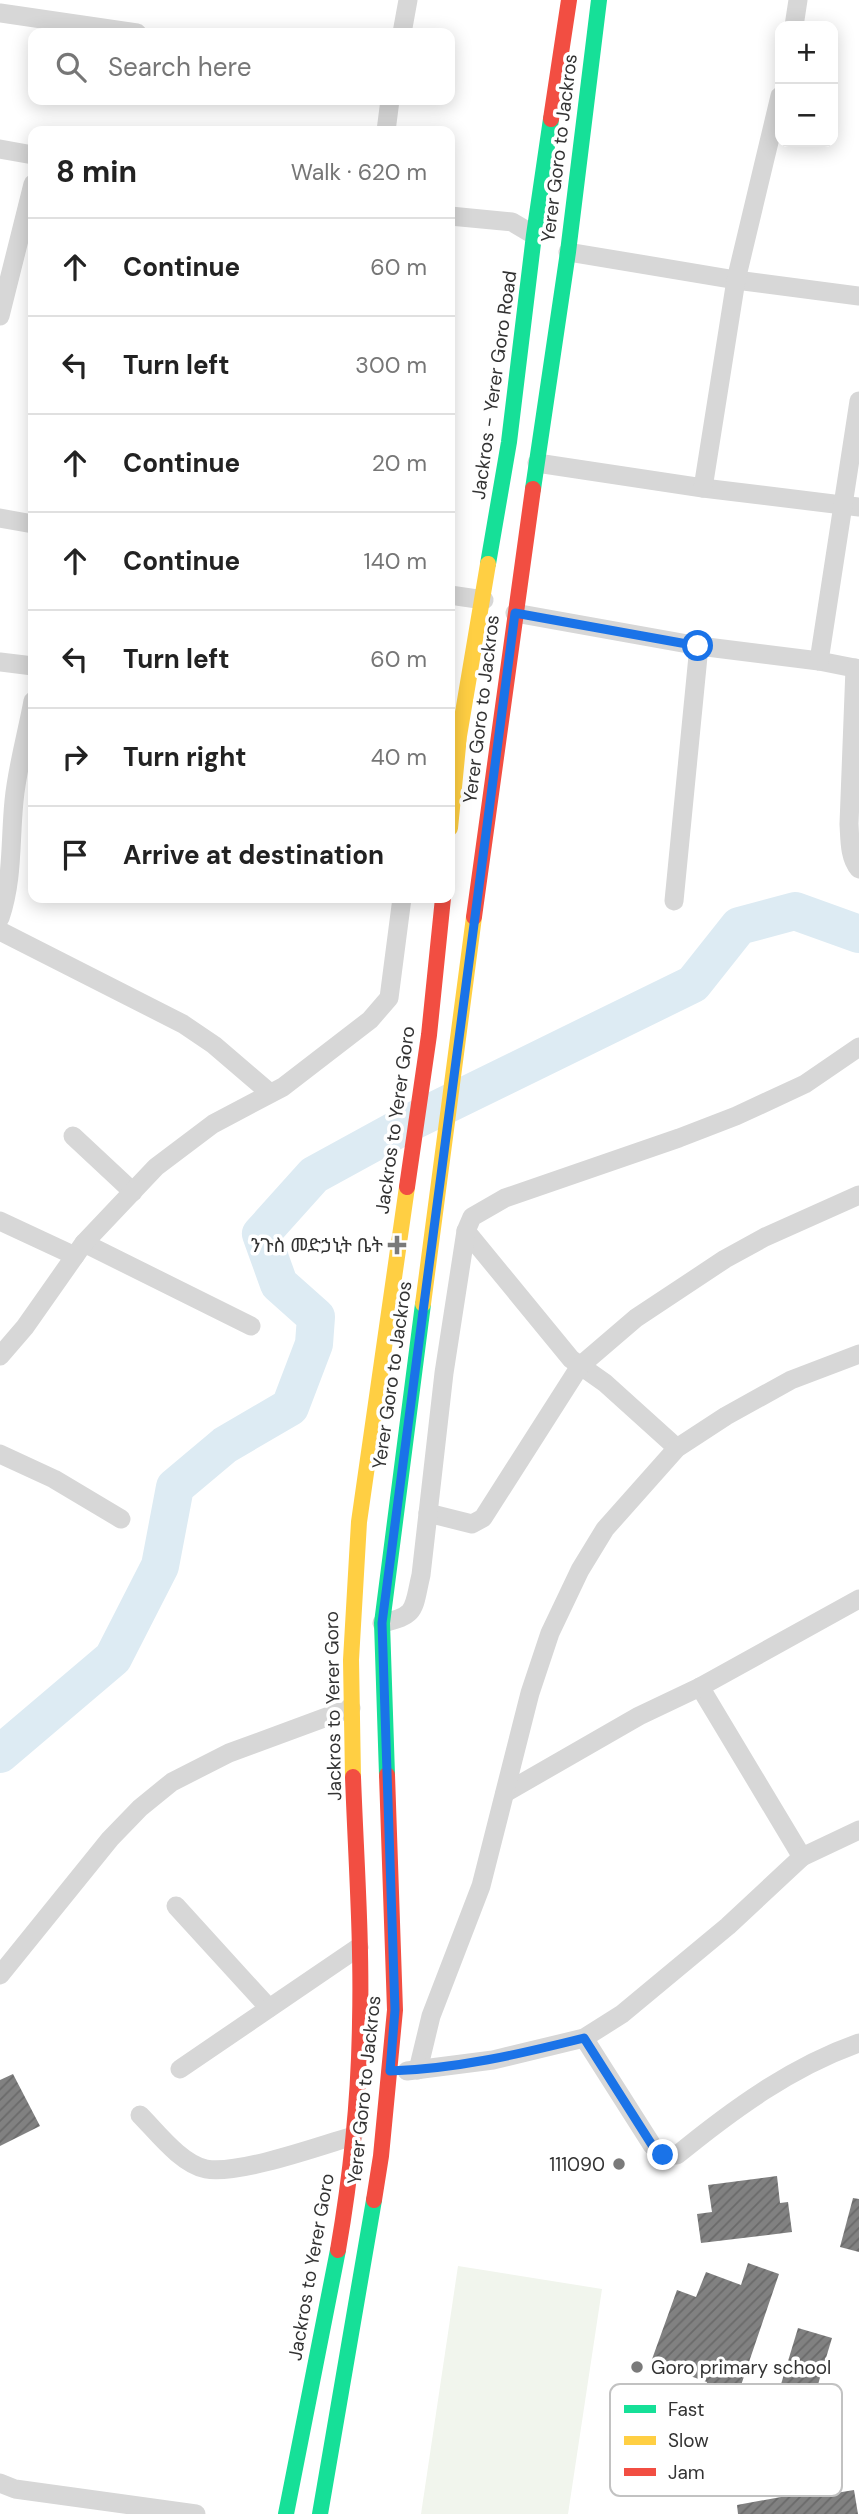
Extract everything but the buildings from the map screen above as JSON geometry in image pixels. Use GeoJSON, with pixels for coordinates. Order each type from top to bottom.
{"type":"FeatureCollection","features":[{"type":"Feature","properties":{"kind":"main road","name":"Jackros - Yerer Goro Road"},"geometry":{"type":"LineString","coordinates":[[455,731],[484,600],[511,428],[534,235],[569,0]]}},
{"type":"Feature","properties":{"kind":"main road","name":"Yerer Goro to Jackros"},"geometry":{"type":"LineString","coordinates":[[320,2514],[379,2170],[395,2010],[382,1623],[390,1549],[515,613],[568,252],[598,0]]}},
{"type":"Feature","properties":{"kind":"main road","name":"Jackros to Yerer Goro"},"geometry":{"type":"LineString","coordinates":[[286,2514],[341,2226],[353,2136],[359,2064],[359,1947],[351,1708],[352,1599],[359,1522],[429,1035],[442,903]]}},
{"type":"Feature","properties":{"kind":"street"},"geometry":{"type":"LineString","coordinates":[[403,28],[408,0]]}},
{"type":"Feature","properties":{"kind":"street"},"geometry":{"type":"LineString","coordinates":[[795,21],[798,0]]}},
{"type":"Feature","properties":{"kind":"street"},"geometry":{"type":"LineString","coordinates":[[0,13],[103,28]]}},
{"type":"Feature","properties":{"kind":"street"},"geometry":{"type":"LineString","coordinates":[[387,126],[389,105]]}},
{"type":"Feature","properties":{"kind":"street"},"geometry":{"type":"LineString","coordinates":[[704,488],[736,280],[775,117]]}},
{"type":"Feature","properties":{"kind":"street"},"geometry":{"type":"LineString","coordinates":[[0,149],[28,154]]}},
{"type":"Feature","properties":{"kind":"street"},"geometry":{"type":"LineString","coordinates":[[0,316],[28,204]]}},
{"type":"Feature","properties":{"kind":"street"},"geometry":{"type":"LineString","coordinates":[[455,216],[512,222],[534,235]]}},
{"type":"Feature","properties":{"kind":"street"},"geometry":{"type":"LineString","coordinates":[[568,252],[736,280],[859,296]]}},
{"type":"Feature","properties":{"kind":"street"},"geometry":{"type":"LineString","coordinates":[[819,661],[851,506],[859,401]]}},
{"type":"Feature","properties":{"kind":"street"},"geometry":{"type":"LineString","coordinates":[[537,463],[704,488],[851,506]]}},
{"type":"Feature","properties":{"kind":"street"},"geometry":{"type":"LineString","coordinates":[[0,518],[28,523]]}},
{"type":"Feature","properties":{"kind":"street"},"geometry":{"type":"LineString","coordinates":[[455,596],[484,600]]}},
{"type":"Feature","properties":{"kind":"street"},"geometry":{"type":"LineString","coordinates":[[515,613],[698,646],[857,668],[849,824],[851,848],[859,869]]}},
{"type":"Feature","properties":{"kind":"street"},"geometry":{"type":"LineString","coordinates":[[674,901],[698,646]]}},
{"type":"Feature","properties":{"kind":"street"},"geometry":{"type":"LineString","coordinates":[[0,662],[28,665]]}},
{"type":"Feature","properties":{"kind":"street"},"geometry":{"type":"LineString","coordinates":[[2,906],[12,848],[7,800],[28,720]]}},
{"type":"Feature","properties":{"kind":"street"},"geometry":{"type":"LineString","coordinates":[[0,1356],[25,1327],[79,1249],[156,1167],[213,1124],[283,1087],[370,1020],[389,998],[401,903]]}},
{"type":"Feature","properties":{"kind":"street"},"geometry":{"type":"LineString","coordinates":[[0,931],[183,1024],[214,1045],[270,1093]]}},
{"type":"Feature","properties":{"kind":"street"},"geometry":{"type":"LineString","coordinates":[[382,1623],[404,1619],[414,1606],[421,1575],[444,1373],[467,1231],[472,1217],[505,1198],[736,1116],[805,1084],[859,1047]]}},
{"type":"Feature","properties":{"kind":"street"},"geometry":{"type":"LineString","coordinates":[[73,1136],[133,1192]]}},
{"type":"Feature","properties":{"kind":"street"},"geometry":{"type":"LineString","coordinates":[[428,1513],[472,1524],[483,1518],[580,1366],[636,1318],[725,1259],[765,1237],[859,1195]]}},
{"type":"Feature","properties":{"kind":"street"},"geometry":{"type":"LineString","coordinates":[[0,1221],[79,1249],[251,1326]]}},
{"type":"Feature","properties":{"kind":"street"},"geometry":{"type":"LineString","coordinates":[[467,1231],[557,1344],[677,1448]]}},
{"type":"Feature","properties":{"kind":"street"},"geometry":{"type":"LineString","coordinates":[[418,2070],[431,2016],[481,1886],[530,1693],[550,1633],[580,1570],[606,1529],[677,1448],[726,1416],[791,1380],[859,1354]]}},
{"type":"Feature","properties":{"kind":"street"},"geometry":{"type":"LineString","coordinates":[[0,1454],[54,1479],[121,1519]]}},
{"type":"Feature","properties":{"kind":"street"},"geometry":{"type":"LineString","coordinates":[[505,1793],[639,1716],[700,1687],[859,1599]]}},
{"type":"Feature","properties":{"kind":"street"},"geometry":{"type":"LineString","coordinates":[[700,1687],[803,1857]]}},
{"type":"Feature","properties":{"kind":"street"},"geometry":{"type":"LineString","coordinates":[[0,1975],[110,1839],[140,1808],[172,1782],[229,1753],[351,1708]]}},
{"type":"Feature","properties":{"kind":"street"},"geometry":{"type":"LineString","coordinates":[[390,2071],[493,2060],[584,2038],[622,2014],[728,1926],[803,1857],[859,1830]]}},
{"type":"Feature","properties":{"kind":"street"},"geometry":{"type":"LineString","coordinates":[[176,1906],[270,2008]]}},
{"type":"Feature","properties":{"kind":"street"},"geometry":{"type":"LineString","coordinates":[[180,2069],[359,1947]]}},
{"type":"Feature","properties":{"kind":"street"},"geometry":{"type":"LineString","coordinates":[[584,2038],[652,2145],[663,2155],[677,2155],[717,2122],[773,2084],[859,2043]]}},
{"type":"Feature","properties":{"kind":"street"},"geometry":{"type":"LineString","coordinates":[[140,2115],[176,2153],[205,2169],[228,2169],[291,2155],[353,2136]]}},
{"type":"Feature","properties":{"kind":"street"},"geometry":{"type":"LineString","coordinates":[[0,2483],[15,2489],[196,2514]]}},
{"type":"Feature","properties":{"kind":"shaded area"},"geometry":{"type":"Polygon","coordinates":[[[458,2266],[602,2289],[568,2514],[421,2514],[458,2266]]]}},
{"type":"Feature","properties":{"kind":"waterway"},"geometry":{"type":"LineString","coordinates":[[0,1754],[113,1658],[160,1566],[175,1487],[225,1445],[290,1407],[314,1344],[316,1317],[279,1284],[261,1234],[314,1175],[409,1123],[693,984],[739,926],[795,911],[859,934]]}},
{"type":"Feature","properties":{"kind":"traffic: fast"},"geometry":{"type":"LineString","coordinates":[[533,489],[568,252],[599,0]]}},
{"type":"Feature","properties":{"kind":"traffic: fast"},"geometry":{"type":"LineString","coordinates":[[488,564],[509,442],[551,119]]}},
{"type":"Feature","properties":{"kind":"traffic: fast"},"geometry":{"type":"LineString","coordinates":[[387,1775],[382,1623],[423,1304]]}},
{"type":"Feature","properties":{"kind":"traffic: fast"},"geometry":{"type":"LineString","coordinates":[[320,2514],[374,2200]]}},
{"type":"Feature","properties":{"kind":"traffic: fast"},"geometry":{"type":"LineString","coordinates":[[286,2514],[338,2250]]}},
{"type":"Feature","properties":{"kind":"traffic: slow"},"geometry":{"type":"LineString","coordinates":[[455,777],[459,736],[488,564]]}},
{"type":"Feature","properties":{"kind":"traffic: slow"},"geometry":{"type":"LineString","coordinates":[[423,1304],[474,917]]}},
{"type":"Feature","properties":{"kind":"traffic: slow"},"geometry":{"type":"LineString","coordinates":[[353,1777],[351,1660],[359,1522],[407,1187]]}},
{"type":"Feature","properties":{"kind":"traffic: jam"},"geometry":{"type":"LineString","coordinates":[[551,119],[569,0]]}},
{"type":"Feature","properties":{"kind":"traffic: jam"},"geometry":{"type":"LineString","coordinates":[[474,917],[533,489]]}},
{"type":"Feature","properties":{"kind":"traffic: jam"},"geometry":{"type":"LineString","coordinates":[[407,1187],[429,1035],[442,903]]}},
{"type":"Feature","properties":{"kind":"traffic: jam"},"geometry":{"type":"LineString","coordinates":[[374,2200],[381,2156],[395,2010],[387,1775]]}},
{"type":"Feature","properties":{"kind":"traffic: jam"},"geometry":{"type":"LineString","coordinates":[[338,2250],[354,2137],[359,2051],[360,1961],[353,1777]]}},
{"type":"Feature","properties":{"kind":"place","name":"ንጉስ መድኃኒት ቤት"},"geometry":{"type":"Point","coordinates":[397,1245]}},
{"type":"Feature","properties":{"kind":"place","name":"111090"},"geometry":{"type":"Point","coordinates":[619,2164]}},
{"type":"Feature","properties":{"kind":"place","name":"Goro primary school"},"geometry":{"type":"Point","coordinates":[637,2367]}},
{"type":"Feature","properties":{"kind":"route"},"geometry":{"type":"LineString","coordinates":[[663,2155],[652,2145],[584,2038],[493,2060],[390,2071],[395,2010],[382,1623],[515,613],[698,646]]}}]}
